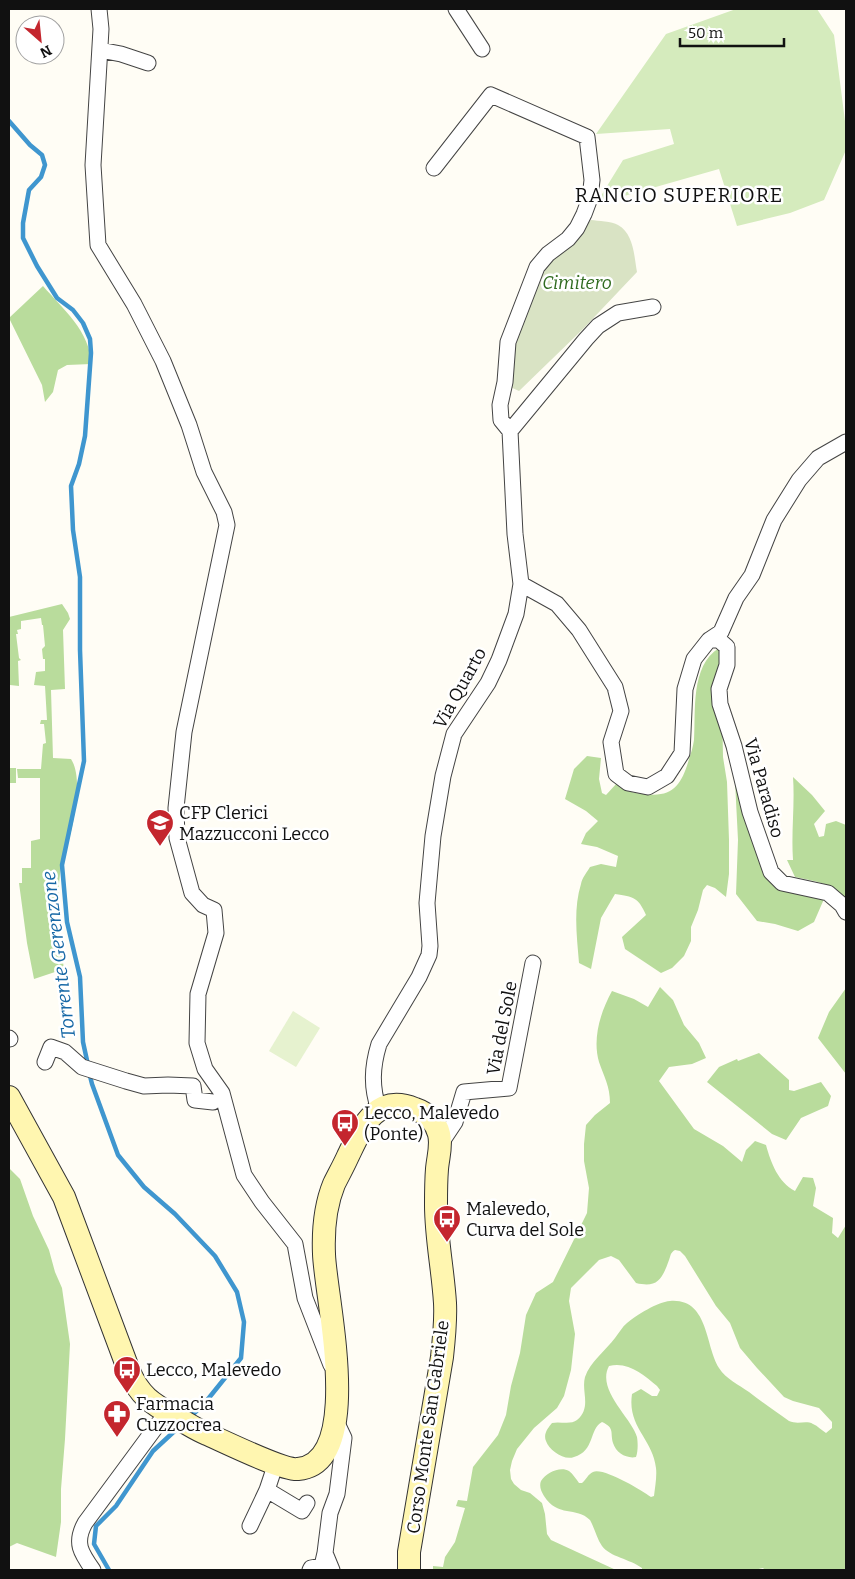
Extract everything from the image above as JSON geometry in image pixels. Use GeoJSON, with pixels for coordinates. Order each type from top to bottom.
{"type":"FeatureCollection","features":[{"type":"Feature","properties":{"kind":"main road"},"geometry":{"type":"LineString","coordinates":[[9,1097],[64,1197],[133,1381],[144,1396],[152,1404],[203,1432],[297,1470],[306,1468],[315,1462],[326,1449],[338,1401],[335,1337],[324,1257],[326,1209],[335,1183],[366,1120],[379,1110]]}},
{"type":"Feature","properties":{"kind":"main road","name":"Corso Monte San Gabriele"},"geometry":{"type":"LineString","coordinates":[[379,1110],[388,1106],[398,1105],[423,1112],[434,1122],[441,1143],[436,1182],[436,1225],[445,1304],[444,1334],[442,1356],[409,1552],[409,1570]]}},
{"type":"Feature","properties":{"kind":"street"},"geometry":{"type":"LineString","coordinates":[[100,9],[101,29],[93,166],[98,245],[134,304],[163,361],[189,425],[204,472],[224,512],[227,525],[184,732],[176,808],[177,838],[192,893],[203,905],[214,910],[216,933],[198,994],[197,1043],[205,1069],[222,1093],[244,1175],[262,1202],[295,1244],[305,1298],[327,1357],[337,1375]]}},
{"type":"Feature","properties":{"kind":"street"},"geometry":{"type":"LineString","coordinates":[[456,9],[482,49]]}},
{"type":"Feature","properties":{"kind":"street"},"geometry":{"type":"LineString","coordinates":[[100,50],[121,54],[148,63]]}},
{"type":"Feature","properties":{"kind":"street","name":"Via Quarto"},"geometry":{"type":"LineString","coordinates":[[379,1110],[372,1080],[375,1055],[382,1038],[419,977],[429,955],[427,903],[432,845],[443,776],[454,734],[488,683],[499,660],[516,614],[521,584],[514,534],[510,431],[501,420],[500,405],[505,382],[508,342],[537,267],[548,254],[577,228],[590,198],[592,180],[586,137],[491,95],[434,168]]}},
{"type":"Feature","properties":{"kind":"street"},"geometry":{"type":"LineString","coordinates":[[510,431],[598,326],[618,313],[653,307]]}},
{"type":"Feature","properties":{"kind":"street"},"geometry":{"type":"LineString","coordinates":[[521,584],[557,604],[579,630],[615,687],[622,711],[611,742],[616,774],[628,783],[648,787],[667,776],[682,753],[685,689],[694,659],[709,640],[721,632],[736,598],[752,575],[774,520],[798,480],[818,458],[846,442]]}},
{"type":"Feature","properties":{"kind":"street","name":"Via Paradiso"},"geometry":{"type":"LineString","coordinates":[[709,640],[719,640],[727,647],[727,665],[719,690],[720,704],[734,746],[750,812],[771,872],[782,883],[828,893],[842,905],[846,912]]}},
{"type":"Feature","properties":{"kind":"street","name":"Via del Sole"},"geometry":{"type":"LineString","coordinates":[[441,1143],[455,1122],[464,1092],[510,1088],[533,963]]}},
{"type":"Feature","properties":{"kind":"street"},"geometry":{"type":"LineString","coordinates":[[45,1062],[50,1047],[65,1052],[88,1069],[144,1086],[193,1086],[195,1100],[213,1102]]}},
{"type":"Feature","properties":{"kind":"street"},"geometry":{"type":"LineString","coordinates":[[93,1570],[80,1549],[80,1532],[120,1474],[167,1412]]}},
{"type":"Feature","properties":{"kind":"street"},"geometry":{"type":"LineString","coordinates":[[310,1570],[311,1568],[322,1566],[326,1553],[330,1514],[337,1494],[344,1438],[335,1419]]}},
{"type":"Feature","properties":{"kind":"street"},"geometry":{"type":"LineString","coordinates":[[250,1526],[268,1490],[276,1463]]}},
{"type":"Feature","properties":{"kind":"street"},"geometry":{"type":"LineString","coordinates":[[268,1490],[302,1511],[307,1496],[330,1514]]}},
{"type":"Feature","properties":{"kind":"street"},"geometry":{"type":"LineString","coordinates":[[326,1553],[332,1570]]}},
{"type":"Feature","properties":{"kind":"green space"},"geometry":{"type":"Polygon","coordinates":[[[736,9],[817,9],[834,35],[846,129],[846,150],[824,200],[790,213],[737,226],[719,169],[596,204],[623,160],[674,144],[670,129],[596,134],[666,34],[736,9]]]}},
{"type":"Feature","properties":{"kind":"green space","name":"Cimitero"},"geometry":{"type":"Polygon","coordinates":[[[591,220],[612,223],[623,229],[632,246],[637,272],[582,330],[519,391],[508,386],[520,324],[546,262],[591,220]]]}},
{"type":"Feature","properties":{"kind":"green space"},"geometry":{"type":"Polygon","coordinates":[[[43,286],[67,312],[81,331],[90,352],[91,364],[67,365],[58,370],[53,392],[45,402],[42,385],[9,318],[43,286]]]}},
{"type":"Feature","properties":{"kind":"green space"},"geometry":{"type":"Polygon","coordinates":[[[62,604],[70,619],[63,630],[65,689],[51,690],[53,758],[71,759],[77,778],[76,803],[61,871],[58,898],[64,969],[34,979],[19,883],[22,883],[22,868],[31,868],[31,841],[40,839],[40,778],[18,778],[17,769],[41,769],[43,744],[46,743],[44,724],[40,724],[41,720],[47,720],[45,686],[34,685],[36,672],[45,671],[45,659],[43,659],[42,649],[45,646],[41,618],[21,621],[21,629],[17,630],[18,634],[16,634],[19,658],[21,660],[18,661],[19,686],[10,685],[9,692],[9,617],[62,604]]]}},
{"type":"Feature","properties":{"kind":"green space"},"geometry":{"type":"Polygon","coordinates":[[[719,648],[721,649],[723,757],[727,782],[729,840],[729,874],[726,897],[715,888],[707,885],[703,890],[691,927],[691,941],[684,956],[672,968],[661,973],[625,949],[622,937],[646,915],[638,901],[627,896],[615,894],[601,918],[591,969],[579,963],[576,924],[577,904],[582,880],[590,867],[601,864],[616,867],[618,856],[597,847],[581,844],[586,833],[598,821],[586,811],[565,799],[574,769],[587,756],[601,758],[599,779],[602,793],[606,795],[617,783],[626,790],[655,795],[663,794],[675,787],[683,776],[693,745],[696,690],[699,678],[703,666],[719,648]]]}},
{"type":"Feature","properties":{"kind":"green space"},"geometry":{"type":"Polygon","coordinates":[[[9,768],[16,768],[16,783],[9,783],[9,768]]]}},
{"type":"Feature","properties":{"kind":"green space"},"geometry":{"type":"Polygon","coordinates":[[[793,777],[825,811],[814,824],[819,837],[824,836],[826,824],[836,821],[846,825],[846,899],[829,886],[795,877],[787,860],[793,860],[793,777]]]}},
{"type":"Feature","properties":{"kind":"green space"},"geometry":{"type":"Polygon","coordinates":[[[735,781],[767,874],[824,899],[814,922],[798,931],[757,921],[736,894],[738,840],[735,781]]]}},
{"type":"Feature","properties":{"kind":"green space"},"geometry":{"type":"Polygon","coordinates":[[[660,987],[673,1000],[684,1025],[699,1043],[706,1058],[692,1064],[669,1067],[659,1081],[694,1129],[723,1146],[742,1162],[746,1150],[755,1141],[766,1145],[776,1171],[789,1187],[795,1191],[803,1177],[813,1178],[816,1188],[813,1206],[833,1218],[832,1233],[838,1238],[846,1225],[846,1570],[765,1570],[763,1568],[754,1570],[642,1570],[637,1565],[606,1550],[600,1543],[590,1520],[585,1516],[555,1507],[549,1503],[543,1494],[540,1487],[543,1478],[550,1473],[562,1469],[569,1471],[579,1483],[582,1483],[593,1472],[598,1471],[622,1480],[651,1497],[654,1496],[656,1471],[654,1458],[633,1415],[631,1405],[632,1394],[641,1389],[652,1396],[657,1396],[660,1390],[635,1370],[623,1365],[609,1366],[606,1375],[607,1385],[611,1394],[634,1429],[637,1437],[636,1457],[626,1456],[614,1447],[610,1428],[602,1422],[598,1425],[585,1450],[581,1454],[570,1458],[557,1454],[546,1441],[545,1436],[552,1423],[572,1422],[581,1415],[585,1405],[584,1383],[587,1372],[624,1326],[653,1306],[665,1302],[683,1302],[692,1307],[699,1315],[704,1325],[714,1359],[729,1379],[789,1421],[810,1423],[826,1433],[832,1428],[832,1422],[819,1408],[784,1397],[757,1368],[740,1348],[730,1323],[716,1306],[685,1256],[680,1251],[675,1250],[672,1252],[661,1277],[654,1283],[636,1283],[619,1260],[611,1256],[599,1260],[571,1288],[569,1301],[575,1334],[571,1370],[564,1396],[557,1408],[534,1428],[517,1449],[510,1470],[511,1479],[514,1484],[521,1490],[530,1493],[542,1503],[547,1534],[551,1540],[616,1570],[433,1570],[433,1566],[443,1567],[445,1557],[455,1542],[465,1508],[456,1506],[458,1500],[467,1501],[473,1467],[498,1435],[506,1415],[511,1386],[520,1353],[526,1315],[536,1293],[553,1282],[587,1213],[589,1188],[584,1161],[586,1125],[610,1103],[608,1087],[597,1053],[597,1034],[604,1007],[612,991],[634,999],[648,1007],[660,987]]]}},
{"type":"Feature","properties":{"kind":"green space"},"geometry":{"type":"Polygon","coordinates":[[[846,988],[846,1074],[818,1038],[829,1012],[846,988]]]}},
{"type":"Feature","properties":{"kind":"green space"},"geometry":{"type":"Polygon","coordinates":[[[293,1011],[320,1028],[296,1067],[269,1051],[293,1011]]]}},
{"type":"Feature","properties":{"kind":"green space"},"geometry":{"type":"Polygon","coordinates":[[[759,1053],[789,1080],[789,1090],[794,1091],[821,1082],[831,1096],[828,1106],[801,1118],[786,1140],[772,1134],[707,1082],[719,1067],[737,1059],[738,1061],[759,1053]]]}},
{"type":"Feature","properties":{"kind":"green space"},"geometry":{"type":"Polygon","coordinates":[[[9,1168],[20,1179],[33,1216],[49,1250],[62,1288],[70,1344],[61,1489],[61,1522],[56,1557],[17,1543],[9,1547],[9,1168]]]}},
{"type":"Feature","properties":{"kind":"waterway","name":"Torrente Gerenzone"},"geometry":{"type":"LineString","coordinates":[[9,121],[30,145],[42,155],[45,165],[41,177],[29,190],[23,223],[23,238],[37,266],[57,298],[73,310],[83,323],[90,339],[91,353],[85,436],[79,464],[71,486],[73,530],[80,577],[80,650],[84,761],[62,865],[67,922],[80,977],[83,1042],[88,1065]]}},
{"type":"Feature","properties":{"kind":"waterway","name":"Torrente Gerenzone"},"geometry":{"type":"LineString","coordinates":[[89,1072],[118,1155],[144,1187],[175,1214],[215,1256],[237,1292],[244,1322],[241,1358],[204,1404],[189,1418]]}},
{"type":"Feature","properties":{"kind":"waterway","name":"Torrente Gerenzone"},"geometry":{"type":"LineString","coordinates":[[109,1570],[94,1544],[96,1526],[116,1506],[153,1451],[179,1427]]}},
{"type":"Feature","properties":{"kind":"place","name":"CFP Clerici Mazzucconi Lecco"},"geometry":{"type":"Point","coordinates":[160,847]}},
{"type":"Feature","properties":{"kind":"place","name":"Lecco, Malevedo (Ponte)"},"geometry":{"type":"Point","coordinates":[345,1147]}},
{"type":"Feature","properties":{"kind":"place","name":"Malevedo, Curva del Sole"},"geometry":{"type":"Point","coordinates":[447,1243]}},
{"type":"Feature","properties":{"kind":"place","name":"Lecco, Malevedo"},"geometry":{"type":"Point","coordinates":[127,1394]}},
{"type":"Feature","properties":{"kind":"place","name":"Farmacia Cuzzocrea"},"geometry":{"type":"Point","coordinates":[117,1438]}},
{"type":"Feature","properties":{"kind":"district","name":"RANCIO SUPERIORE"},"geometry":{"type":"Point","coordinates":[679,195]}}]}
